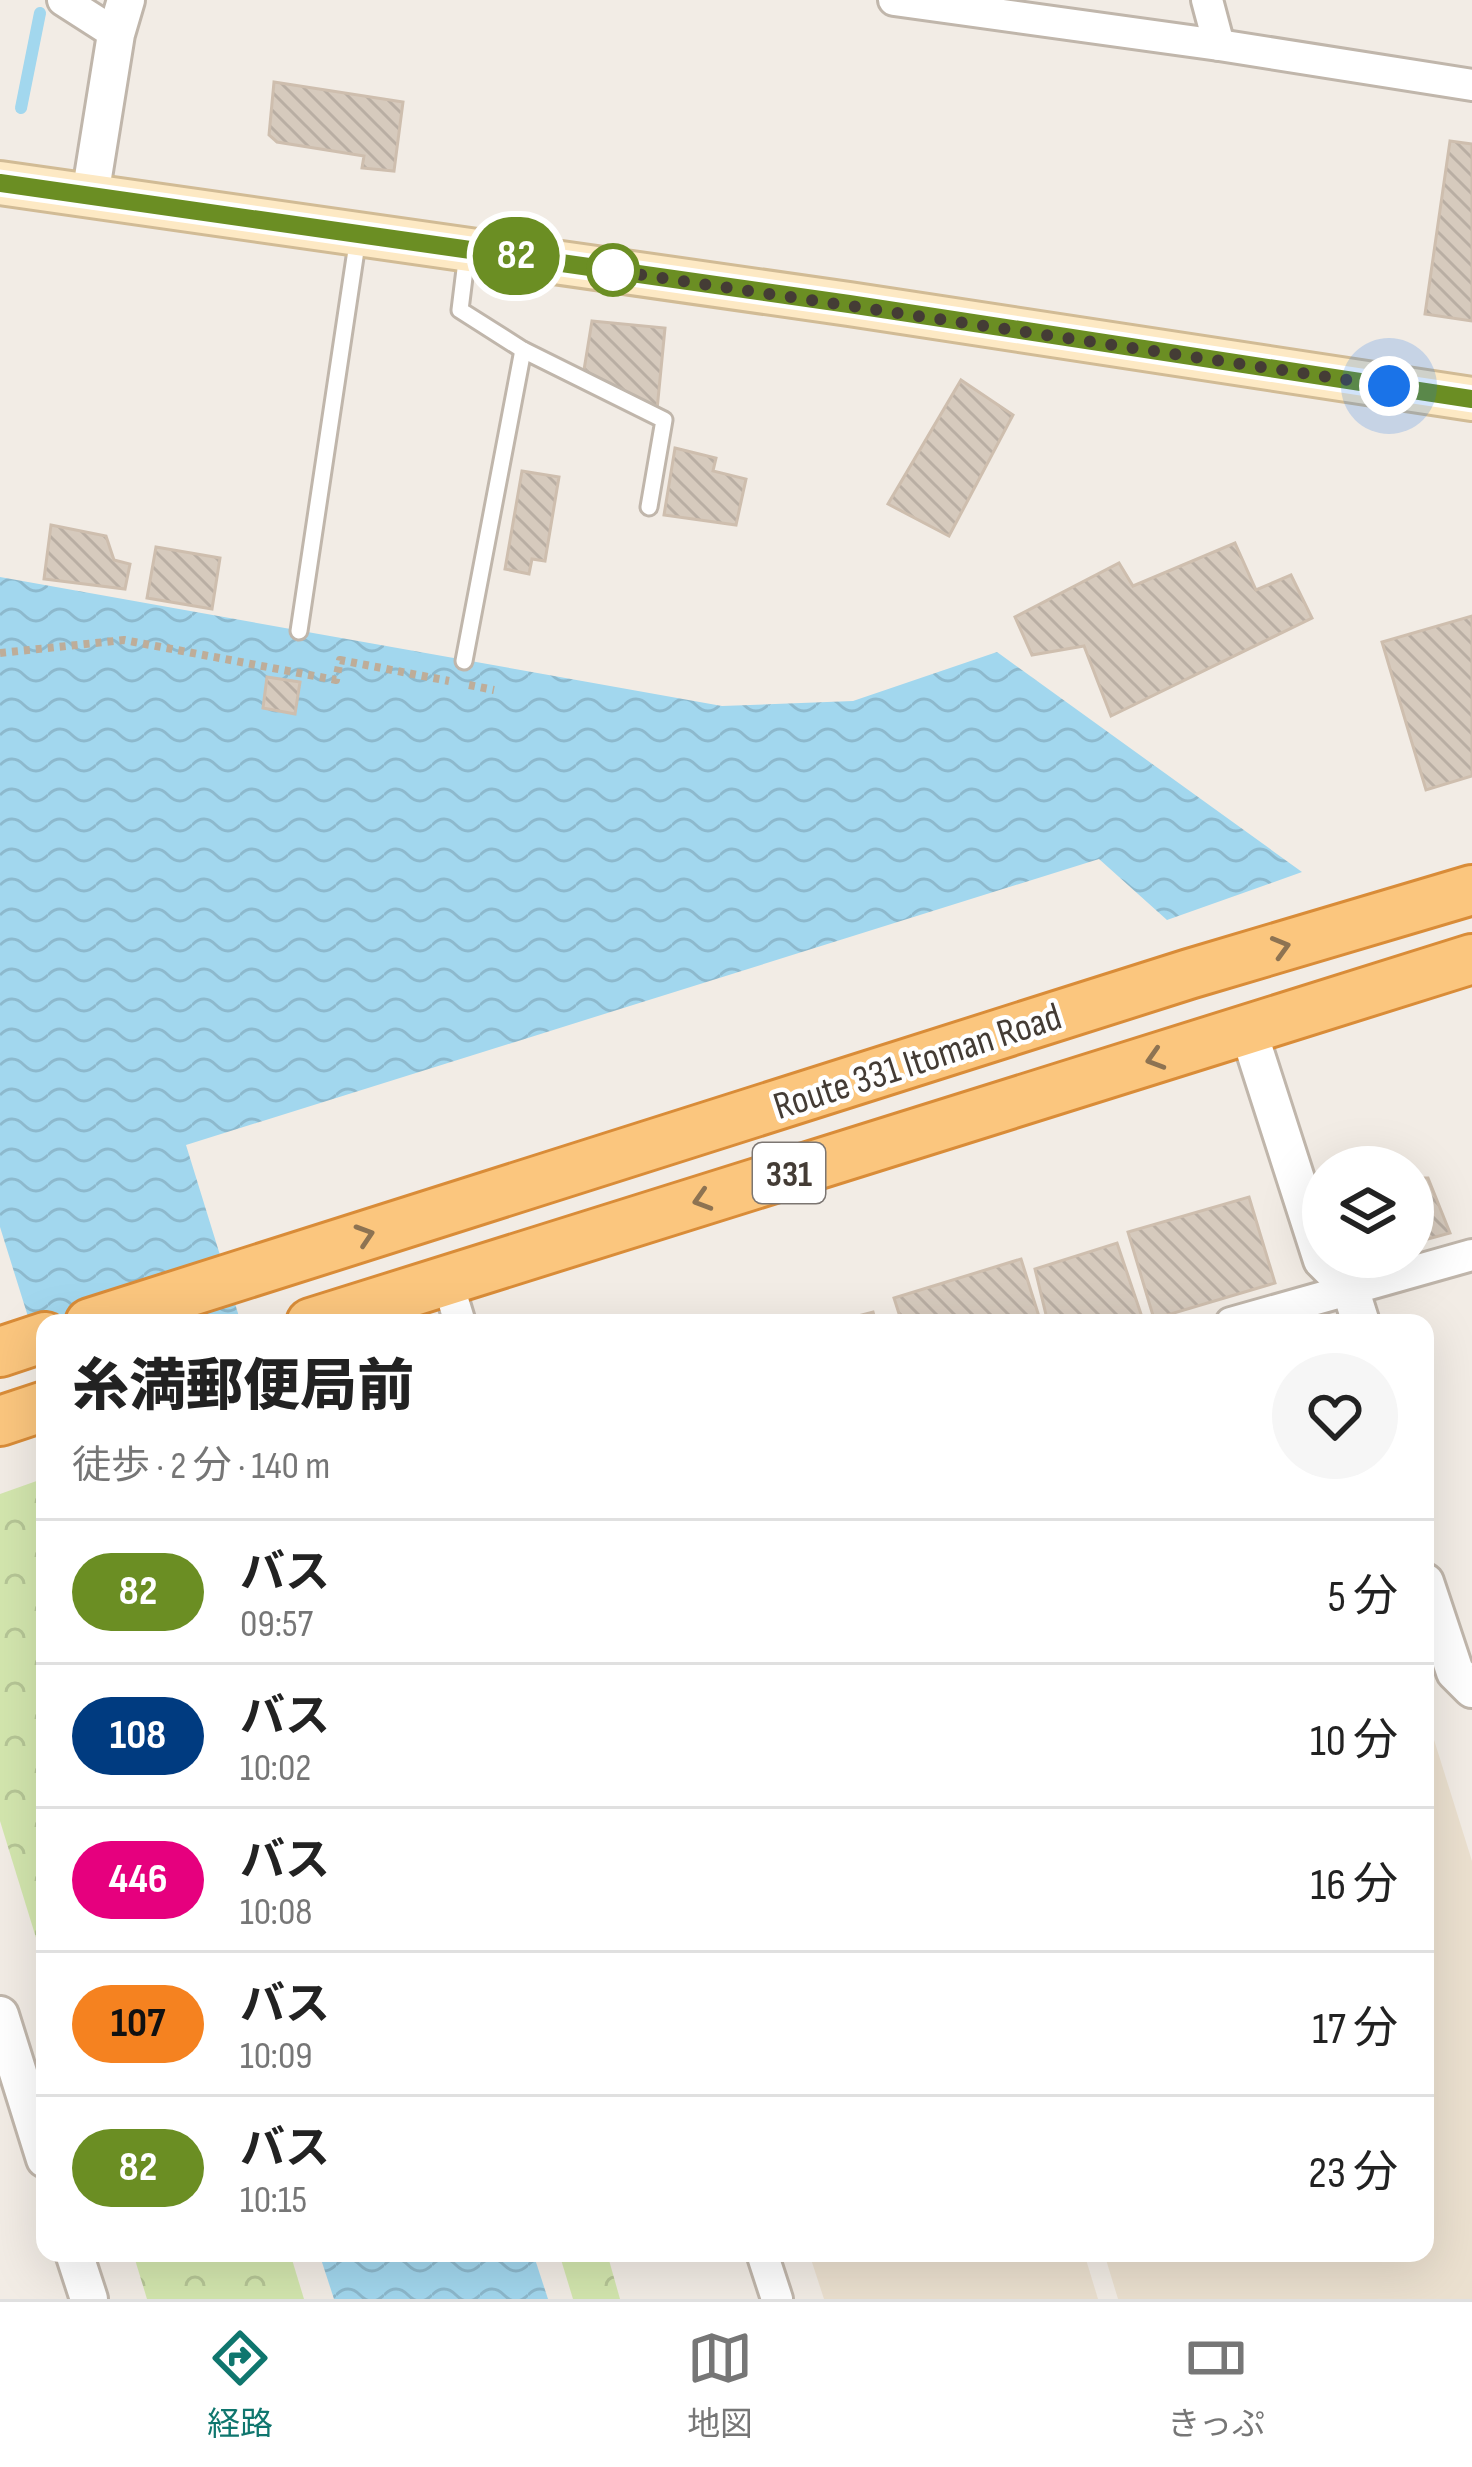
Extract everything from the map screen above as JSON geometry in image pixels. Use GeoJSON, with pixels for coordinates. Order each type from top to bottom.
{"type":"FeatureCollection","features":[{"type":"Feature","properties":{"kind":"highway","name":"Route 331 Itoman Road"},"geometry":{"type":"LineString","coordinates":[[118,1314],[1189,974],[1472,890]]}},
{"type":"Feature","properties":{"kind":"highway","name":"Route 331 Itoman Road"},"geometry":{"type":"LineString","coordinates":[[372,1314],[454,1302],[1257,1027],[1454,965]]}},
{"type":"Feature","properties":{"kind":"highway"},"geometry":{"type":"LineString","coordinates":[[0,1352],[36,1340]]}},
{"type":"Feature","properties":{"kind":"main road"},"geometry":{"type":"LineString","coordinates":[[0,183],[1472,399]]}},
{"type":"Feature","properties":{"kind":"street"},"geometry":{"type":"LineString","coordinates":[[63,0],[121,17],[90,196]]}},
{"type":"Feature","properties":{"kind":"street"},"geometry":{"type":"LineString","coordinates":[[894,0],[1472,86]]}},
{"type":"Feature","properties":{"kind":"street"},"geometry":{"type":"LineString","coordinates":[[1208,0],[1219,45]]}},
{"type":"Feature","properties":{"kind":"street"},"geometry":{"type":"LineString","coordinates":[[1257,1027],[1322,1259],[1350,1288],[1358,1314]]}},
{"type":"Feature","properties":{"kind":"street"},"geometry":{"type":"LineString","coordinates":[[1262,1314],[1472,1255]]}},
{"type":"Feature","properties":{"kind":"street"},"geometry":{"type":"LineString","coordinates":[[1434,1609],[1455,1672],[1472,1688]]}},
{"type":"Feature","properties":{"kind":"street"},"geometry":{"type":"LineString","coordinates":[[0,2015],[36,2130]]}},
{"type":"Feature","properties":{"kind":"street"},"geometry":{"type":"LineString","coordinates":[[77,2262],[89,2299]]}},
{"type":"Feature","properties":{"kind":"street"},"geometry":{"type":"LineString","coordinates":[[765,2262],[777,2299]]}},
{"type":"Feature","properties":{"kind":"lane"},"geometry":{"type":"LineString","coordinates":[[299,631],[358,234]]}},
{"type":"Feature","properties":{"kind":"lane"},"geometry":{"type":"LineString","coordinates":[[468,250],[460,310],[523,350],[664,420],[649,507]]}},
{"type":"Feature","properties":{"kind":"lane"},"geometry":{"type":"LineString","coordinates":[[464,661],[523,350]]}},
{"type":"Feature","properties":{"kind":"path"},"geometry":{"type":"LineString","coordinates":[[0,653],[124,640],[336,680],[340,659],[494,690]]}},
{"type":"Feature","properties":{"kind":"shaded area"},"geometry":{"type":"Polygon","coordinates":[[[1434,1740],[1472,1861],[1472,2299],[1118,2299],[1107,2262],[1434,2262],[1434,1740]]]}},
{"type":"Feature","properties":{"kind":"shaded area"},"geometry":{"type":"Polygon","coordinates":[[[812,2262],[1087,2262],[1098,2299],[824,2299],[812,2262]]]}},
{"type":"Feature","properties":{"kind":"green space"},"geometry":{"type":"Polygon","coordinates":[[[36,1481],[36,1938],[0,1821],[0,1494],[36,1481]]]}},
{"type":"Feature","properties":{"kind":"green space"},"geometry":{"type":"Polygon","coordinates":[[[136,2262],[293,2262],[304,2299],[147,2299],[136,2262]]]}},
{"type":"Feature","properties":{"kind":"green space"},"geometry":{"type":"Polygon","coordinates":[[[562,2262],[610,2262],[620,2299],[573,2299],[562,2262]]]}},
{"type":"Feature","properties":{"kind":"water"},"geometry":{"type":"Polygon","coordinates":[[[0,577],[722,706],[853,701],[997,652],[1302,872],[1167,920],[1099,859],[186,1145],[238,1314],[36,1314],[36,1342],[0,1227],[0,577]]]}},
{"type":"Feature","properties":{"kind":"water"},"geometry":{"type":"Polygon","coordinates":[[[322,2262],[536,2262],[548,2299],[334,2299],[322,2262]]]}},
{"type":"Feature","properties":{"kind":"building"},"geometry":{"type":"Polygon","coordinates":[[[274,82],[403,102],[394,171],[362,168],[364,156],[277,142],[269,135],[274,82]]]}},
{"type":"Feature","properties":{"kind":"building"},"geometry":{"type":"Polygon","coordinates":[[[1450,141],[1472,144],[1472,321],[1425,314],[1450,141]]]}},
{"type":"Feature","properties":{"kind":"building"},"geometry":{"type":"Polygon","coordinates":[[[592,321],[665,328],[657,410],[584,370],[592,321]]]}},
{"type":"Feature","properties":{"kind":"building"},"geometry":{"type":"Polygon","coordinates":[[[961,380],[1013,415],[949,536],[888,504],[961,380]]]}},
{"type":"Feature","properties":{"kind":"building"},"geometry":{"type":"Polygon","coordinates":[[[675,448],[716,458],[713,471],[746,479],[736,525],[664,515],[675,448]]]}},
{"type":"Feature","properties":{"kind":"building"},"geometry":{"type":"Polygon","coordinates":[[[522,471],[559,477],[545,561],[532,559],[529,574],[505,569],[522,471]]]}},
{"type":"Feature","properties":{"kind":"building"},"geometry":{"type":"Polygon","coordinates":[[[51,525],[106,536],[114,560],[130,564],[125,589],[44,579],[51,525]]]}},
{"type":"Feature","properties":{"kind":"building"},"geometry":{"type":"Polygon","coordinates":[[[1235,543],[1256,590],[1291,575],[1312,618],[1111,716],[1084,646],[1032,655],[1015,617],[1119,563],[1133,586],[1235,543]]]}},
{"type":"Feature","properties":{"kind":"building"},"geometry":{"type":"Polygon","coordinates":[[[156,547],[220,558],[212,609],[147,598],[156,547]]]}},
{"type":"Feature","properties":{"kind":"building"},"geometry":{"type":"Polygon","coordinates":[[[1472,616],[1472,776],[1426,790],[1382,642],[1472,616]]]}},
{"type":"Feature","properties":{"kind":"building"},"geometry":{"type":"Polygon","coordinates":[[[267,677],[300,682],[295,714],[263,708],[267,677]]]}},
{"type":"Feature","properties":{"kind":"building"},"geometry":{"type":"Polygon","coordinates":[[[1434,1193],[1450,1233],[1434,1237],[1434,1193]]]}},
{"type":"Feature","properties":{"kind":"building"},"geometry":{"type":"Polygon","coordinates":[[[1249,1197],[1275,1283],[1171,1314],[1153,1314],[1128,1232],[1249,1197]]]}},
{"type":"Feature","properties":{"kind":"building"},"geometry":{"type":"Polygon","coordinates":[[[1117,1243],[1141,1314],[1046,1314],[1035,1269],[1117,1243]]]}},
{"type":"Feature","properties":{"kind":"building"},"geometry":{"type":"Polygon","coordinates":[[[1021,1259],[1038,1314],[899,1314],[894,1298],[1021,1259]]]}},
{"type":"Feature","properties":{"kind":"waterway"},"geometry":{"type":"LineString","coordinates":[[21,108],[40,13]]}},
{"type":"Feature","properties":{"kind":"bus line","name":"82"},"geometry":{"type":"LineString","coordinates":[[0,183],[1472,399]]}},
{"type":"Feature","properties":{"kind":"route"},"geometry":{"type":"LineString","coordinates":[[613,270],[595,268],[1389,386]]}}]}
